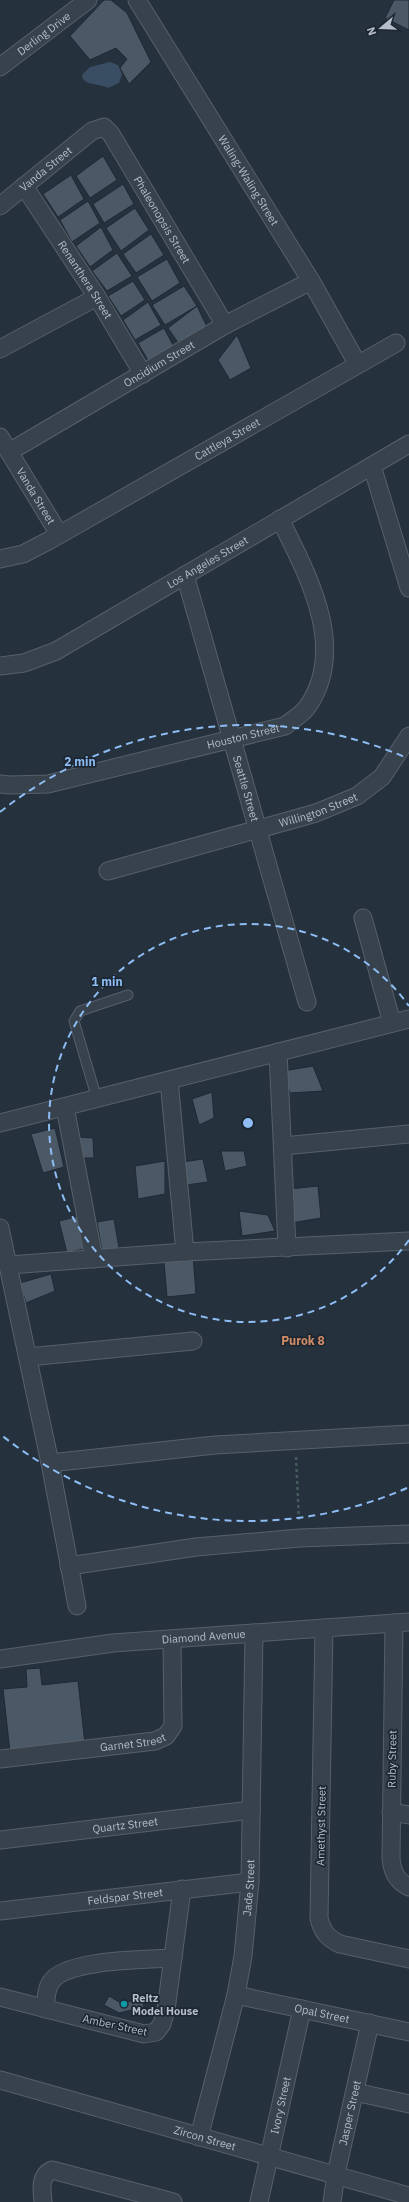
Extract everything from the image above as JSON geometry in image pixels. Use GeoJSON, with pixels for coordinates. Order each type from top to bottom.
{"type":"FeatureCollection","features":[{"type":"Feature","properties":{"kind":"street","name":"Derling Drive"},"geometry":{"type":"LineString","coordinates":[[0,67],[88,0]]}},
{"type":"Feature","properties":{"kind":"street","name":"Waling-Waling Street"},"geometry":{"type":"LineString","coordinates":[[137,0],[311,281],[357,363]]}},
{"type":"Feature","properties":{"kind":"street","name":"Phaleonopsis Street"},"geometry":{"type":"LineString","coordinates":[[92,131],[98,127],[104,127],[111,134],[225,325]]}},
{"type":"Feature","properties":{"kind":"street","name":"Vanda Street"},"geometry":{"type":"LineString","coordinates":[[0,206],[92,131]]}},
{"type":"Feature","properties":{"kind":"street","name":"Renanthera Street"},"geometry":{"type":"LineString","coordinates":[[24,186],[97,297],[143,374]]}},
{"type":"Feature","properties":{"kind":"street","name":"Oncidium Street"},"geometry":{"type":"LineString","coordinates":[[9,452],[225,325],[311,281]]}},
{"type":"Feature","properties":{"kind":"street"},"geometry":{"type":"LineString","coordinates":[[0,349],[97,297]]}},
{"type":"Feature","properties":{"kind":"street","name":"Cattleya Street"},"geometry":{"type":"LineString","coordinates":[[0,559],[23,554],[357,363],[396,343]]}},
{"type":"Feature","properties":{"kind":"street","name":"Vanda Street"},"geometry":{"type":"LineString","coordinates":[[0,437],[59,534]]}},
{"type":"Feature","properties":{"kind":"street","name":"Los Angeles Street"},"geometry":{"type":"LineString","coordinates":[[0,666],[24,663],[56,651],[409,444]]}},
{"type":"Feature","properties":{"kind":"street"},"geometry":{"type":"LineString","coordinates":[[372,466],[409,588]]}},
{"type":"Feature","properties":{"kind":"street","name":"Houston Street"},"geometry":{"type":"LineString","coordinates":[[0,784],[48,784],[285,726],[308,707],[322,676],[324,649],[322,620],[309,578],[280,519]]}},
{"type":"Feature","properties":{"kind":"street","name":"Seattle Street"},"geometry":{"type":"LineString","coordinates":[[185,575],[307,1002]]}},
{"type":"Feature","properties":{"kind":"street","name":"Willington Street"},"geometry":{"type":"LineString","coordinates":[[108,871],[316,813],[357,796],[382,777],[409,736]]}},
{"type":"Feature","properties":{"kind":"street"},"geometry":{"type":"LineString","coordinates":[[363,918],[392,1023]]}},
{"type":"Feature","properties":{"kind":"street"},"geometry":{"type":"LineString","coordinates":[[0,1123],[409,1019]]}},
{"type":"Feature","properties":{"kind":"street"},"geometry":{"type":"LineString","coordinates":[[278,1052],[287,1248]]}},
{"type":"Feature","properties":{"kind":"street"},"geometry":{"type":"LineString","coordinates":[[169,1080],[185,1252]]}},
{"type":"Feature","properties":{"kind":"street"},"geometry":{"type":"LineString","coordinates":[[65,1107],[94,1259]]}},
{"type":"Feature","properties":{"kind":"street"},"geometry":{"type":"LineString","coordinates":[[283,1146],[409,1134]]}},
{"type":"Feature","properties":{"kind":"street"},"geometry":{"type":"LineString","coordinates":[[0,1228],[50,1464],[77,1606]]}},
{"type":"Feature","properties":{"kind":"street"},"geometry":{"type":"LineString","coordinates":[[9,1265],[185,1252],[409,1241]]}},
{"type":"Feature","properties":{"kind":"street"},"geometry":{"type":"LineString","coordinates":[[28,1357],[193,1341]]}},
{"type":"Feature","properties":{"kind":"street"},"geometry":{"type":"LineString","coordinates":[[50,1464],[215,1445],[409,1434]]}},
{"type":"Feature","properties":{"kind":"street"},"geometry":{"type":"LineString","coordinates":[[69,1566],[196,1547],[300,1538],[409,1534]]}},
{"type":"Feature","properties":{"kind":"street","name":"Diamond Avenue"},"geometry":{"type":"LineString","coordinates":[[0,1659],[113,1643],[401,1622]]}},
{"type":"Feature","properties":{"kind":"street","name":"Ruby Street"},"geometry":{"type":"LineString","coordinates":[[401,1622],[391,1812],[392,1868],[401,1883],[409,1887]]}},
{"type":"Feature","properties":{"kind":"street","name":"Amethyst Street"},"geometry":{"type":"LineString","coordinates":[[324,1628],[319,1918],[321,1927],[331,1940],[340,1944],[409,1958]]}},
{"type":"Feature","properties":{"kind":"street","name":"Jade Street"},"geometry":{"type":"LineString","coordinates":[[199,2136],[236,1995],[243,1956],[250,1882],[254,1632]]}},
{"type":"Feature","properties":{"kind":"street","name":"Garnet Street"},"geometry":{"type":"LineString","coordinates":[[0,1759],[155,1741],[166,1736],[173,1726],[172,1639]]}},
{"type":"Feature","properties":{"kind":"street","name":"Quartz Street"},"geometry":{"type":"LineString","coordinates":[[0,1840],[251,1810]]}},
{"type":"Feature","properties":{"kind":"street"},"geometry":{"type":"LineString","coordinates":[[391,1812],[409,1815]]}},
{"type":"Feature","properties":{"kind":"street","name":"Feldspar Street"},"geometry":{"type":"LineString","coordinates":[[0,1911],[250,1882]]}},
{"type":"Feature","properties":{"kind":"street","name":"Amber Street"},"geometry":{"type":"LineString","coordinates":[[0,1996],[144,2034],[156,2032],[160,2028],[166,2010],[182,1889]]}},
{"type":"Feature","properties":{"kind":"street"},"geometry":{"type":"LineString","coordinates":[[45,2009],[50,1982],[63,1971],[74,1967],[98,1964],[172,1958]]}},
{"type":"Feature","properties":{"kind":"street","name":"Opal Street"},"geometry":{"type":"LineString","coordinates":[[236,1995],[409,2032]]}},
{"type":"Feature","properties":{"kind":"street","name":"Ivory Street"},"geometry":{"type":"LineString","coordinates":[[259,2202],[302,2009]]}},
{"type":"Feature","properties":{"kind":"street","name":"Jasper Street"},"geometry":{"type":"LineString","coordinates":[[332,2202],[336,2174],[370,2024]]}},
{"type":"Feature","properties":{"kind":"street","name":"Zircon Street"},"geometry":{"type":"LineString","coordinates":[[0,2080],[336,2174],[409,2196]]}},
{"type":"Feature","properties":{"kind":"street"},"geometry":{"type":"LineString","coordinates":[[355,2092],[409,2104]]}},
{"type":"Feature","properties":{"kind":"street"},"geometry":{"type":"LineString","coordinates":[[43,2202],[42,2181],[48,2172],[58,2170],[114,2194],[173,2202]]}},
{"type":"Feature","properties":{"kind":"lane"},"geometry":{"type":"LineString","coordinates":[[97,1099],[74,1021],[80,1011],[128,995]]}},
{"type":"Feature","properties":{"kind":"path"},"geometry":{"type":"LineString","coordinates":[[296,1440],[300,1538]]}},
{"type":"Feature","properties":{"kind":"water"},"geometry":{"type":"Polygon","coordinates":[[[110,62],[118,65],[122,74],[119,83],[108,88],[105,86],[88,83],[83,79],[82,75],[90,67],[110,62]]]}},
{"type":"Feature","properties":{"kind":"building"},"geometry":{"type":"Polygon","coordinates":[[[104,0],[111,0],[127,13],[151,62],[129,84],[120,68],[127,59],[116,48],[90,60],[70,36],[104,0]]]}},
{"type":"Feature","properties":{"kind":"building"},"geometry":{"type":"Polygon","coordinates":[[[394,0],[409,0],[409,30],[385,18],[394,0]]]}},
{"type":"Feature","properties":{"kind":"building"},"geometry":{"type":"Polygon","coordinates":[[[103,156],[117,180],[90,198],[76,176],[103,156]]]}},
{"type":"Feature","properties":{"kind":"building"},"geometry":{"type":"Polygon","coordinates":[[[71,175],[84,199],[58,217],[43,194],[71,175]]]}},
{"type":"Feature","properties":{"kind":"building"},"geometry":{"type":"Polygon","coordinates":[[[123,184],[134,204],[104,223],[93,204],[123,184]]]}},
{"type":"Feature","properties":{"kind":"building"},"geometry":{"type":"Polygon","coordinates":[[[88,201],[100,223],[72,242],[60,220],[88,201]]]}},
{"type":"Feature","properties":{"kind":"building"},"geometry":{"type":"Polygon","coordinates":[[[135,208],[149,230],[121,251],[106,228],[135,208]]]}},
{"type":"Feature","properties":{"kind":"building"},"geometry":{"type":"Polygon","coordinates":[[[101,227],[113,250],[90,267],[76,246],[101,227]]]}},
{"type":"Feature","properties":{"kind":"building"},"geometry":{"type":"Polygon","coordinates":[[[151,234],[164,255],[136,273],[123,254],[151,234]]]}},
{"type":"Feature","properties":{"kind":"building"},"geometry":{"type":"Polygon","coordinates":[[[117,253],[132,276],[107,291],[92,271],[117,253]]]}},
{"type":"Feature","properties":{"kind":"building"},"geometry":{"type":"Polygon","coordinates":[[[167,259],[180,283],[152,301],[137,277],[167,259]]]}},
{"type":"Feature","properties":{"kind":"building"},"geometry":{"type":"Polygon","coordinates":[[[133,281],[145,300],[121,316],[108,296],[133,281]]]}},
{"type":"Feature","properties":{"kind":"building"},"geometry":{"type":"Polygon","coordinates":[[[184,286],[197,306],[165,325],[152,305],[184,286]]]}},
{"type":"Feature","properties":{"kind":"building"},"geometry":{"type":"Polygon","coordinates":[[[148,302],[161,325],[135,340],[123,320],[148,302]]]}},
{"type":"Feature","properties":{"kind":"building"},"geometry":{"type":"Polygon","coordinates":[[[197,306],[209,331],[181,347],[168,328],[197,306]]]}},
{"type":"Feature","properties":{"kind":"building"},"geometry":{"type":"Polygon","coordinates":[[[164,328],[175,349],[150,364],[138,343],[164,328]]]}},
{"type":"Feature","properties":{"kind":"building"},"geometry":{"type":"Polygon","coordinates":[[[237,335],[251,368],[230,380],[218,360],[237,335]]]}},
{"type":"Feature","properties":{"kind":"building"},"geometry":{"type":"Polygon","coordinates":[[[313,1066],[323,1091],[290,1093],[283,1071],[313,1066]]]}},
{"type":"Feature","properties":{"kind":"building"},"geometry":{"type":"Polygon","coordinates":[[[212,1092],[214,1118],[199,1125],[192,1099],[212,1092]]]}},
{"type":"Feature","properties":{"kind":"building"},"geometry":{"type":"Polygon","coordinates":[[[55,1128],[64,1167],[43,1173],[31,1134],[55,1128]]]}},
{"type":"Feature","properties":{"kind":"building"},"geometry":{"type":"Polygon","coordinates":[[[77,1137],[93,1138],[94,1158],[80,1158],[77,1137]]]}},
{"type":"Feature","properties":{"kind":"building"},"geometry":{"type":"Polygon","coordinates":[[[221,1151],[244,1151],[247,1166],[225,1171],[221,1151]]]}},
{"type":"Feature","properties":{"kind":"building"},"geometry":{"type":"Polygon","coordinates":[[[203,1159],[208,1182],[186,1185],[182,1162],[203,1159]]]}},
{"type":"Feature","properties":{"kind":"building"},"geometry":{"type":"Polygon","coordinates":[[[165,1161],[165,1194],[138,1199],[135,1166],[165,1161]]]}},
{"type":"Feature","properties":{"kind":"building"},"geometry":{"type":"Polygon","coordinates":[[[318,1186],[321,1218],[291,1223],[289,1189],[318,1186]]]}},
{"type":"Feature","properties":{"kind":"building"},"geometry":{"type":"Polygon","coordinates":[[[239,1211],[268,1215],[275,1231],[242,1236],[239,1211]]]}},
{"type":"Feature","properties":{"kind":"building"},"geometry":{"type":"Polygon","coordinates":[[[79,1216],[87,1248],[67,1253],[59,1221],[79,1216]]]}},
{"type":"Feature","properties":{"kind":"building"},"geometry":{"type":"Polygon","coordinates":[[[114,1219],[119,1248],[102,1251],[97,1222],[114,1219]]]}},
{"type":"Feature","properties":{"kind":"building"},"geometry":{"type":"Polygon","coordinates":[[[193,1255],[196,1294],[167,1297],[164,1263],[193,1255]]]}},
{"type":"Feature","properties":{"kind":"building"},"geometry":{"type":"Polygon","coordinates":[[[51,1274],[55,1291],[26,1303],[20,1283],[51,1274]]]}},
{"type":"Feature","properties":{"kind":"building"},"geometry":{"type":"Polygon","coordinates":[[[40,1668],[42,1685],[78,1681],[85,1744],[10,1752],[3,1689],[27,1687],[26,1669],[40,1668]]]}},
{"type":"Feature","properties":{"kind":"building","name":"Reitz Model House"},"geometry":{"type":"Polygon","coordinates":[[[109,1996],[121,2003],[142,1999],[144,2007],[119,2013],[104,2005],[109,1996]]]}},
{"type":"Feature","properties":{"kind":"place","name":"Reitz Model House"},"geometry":{"type":"Point","coordinates":[124,2004]}},
{"type":"Feature","properties":{"kind":"district","name":"Purok 8"},"geometry":{"type":"Point","coordinates":[303,1340]}}]}
